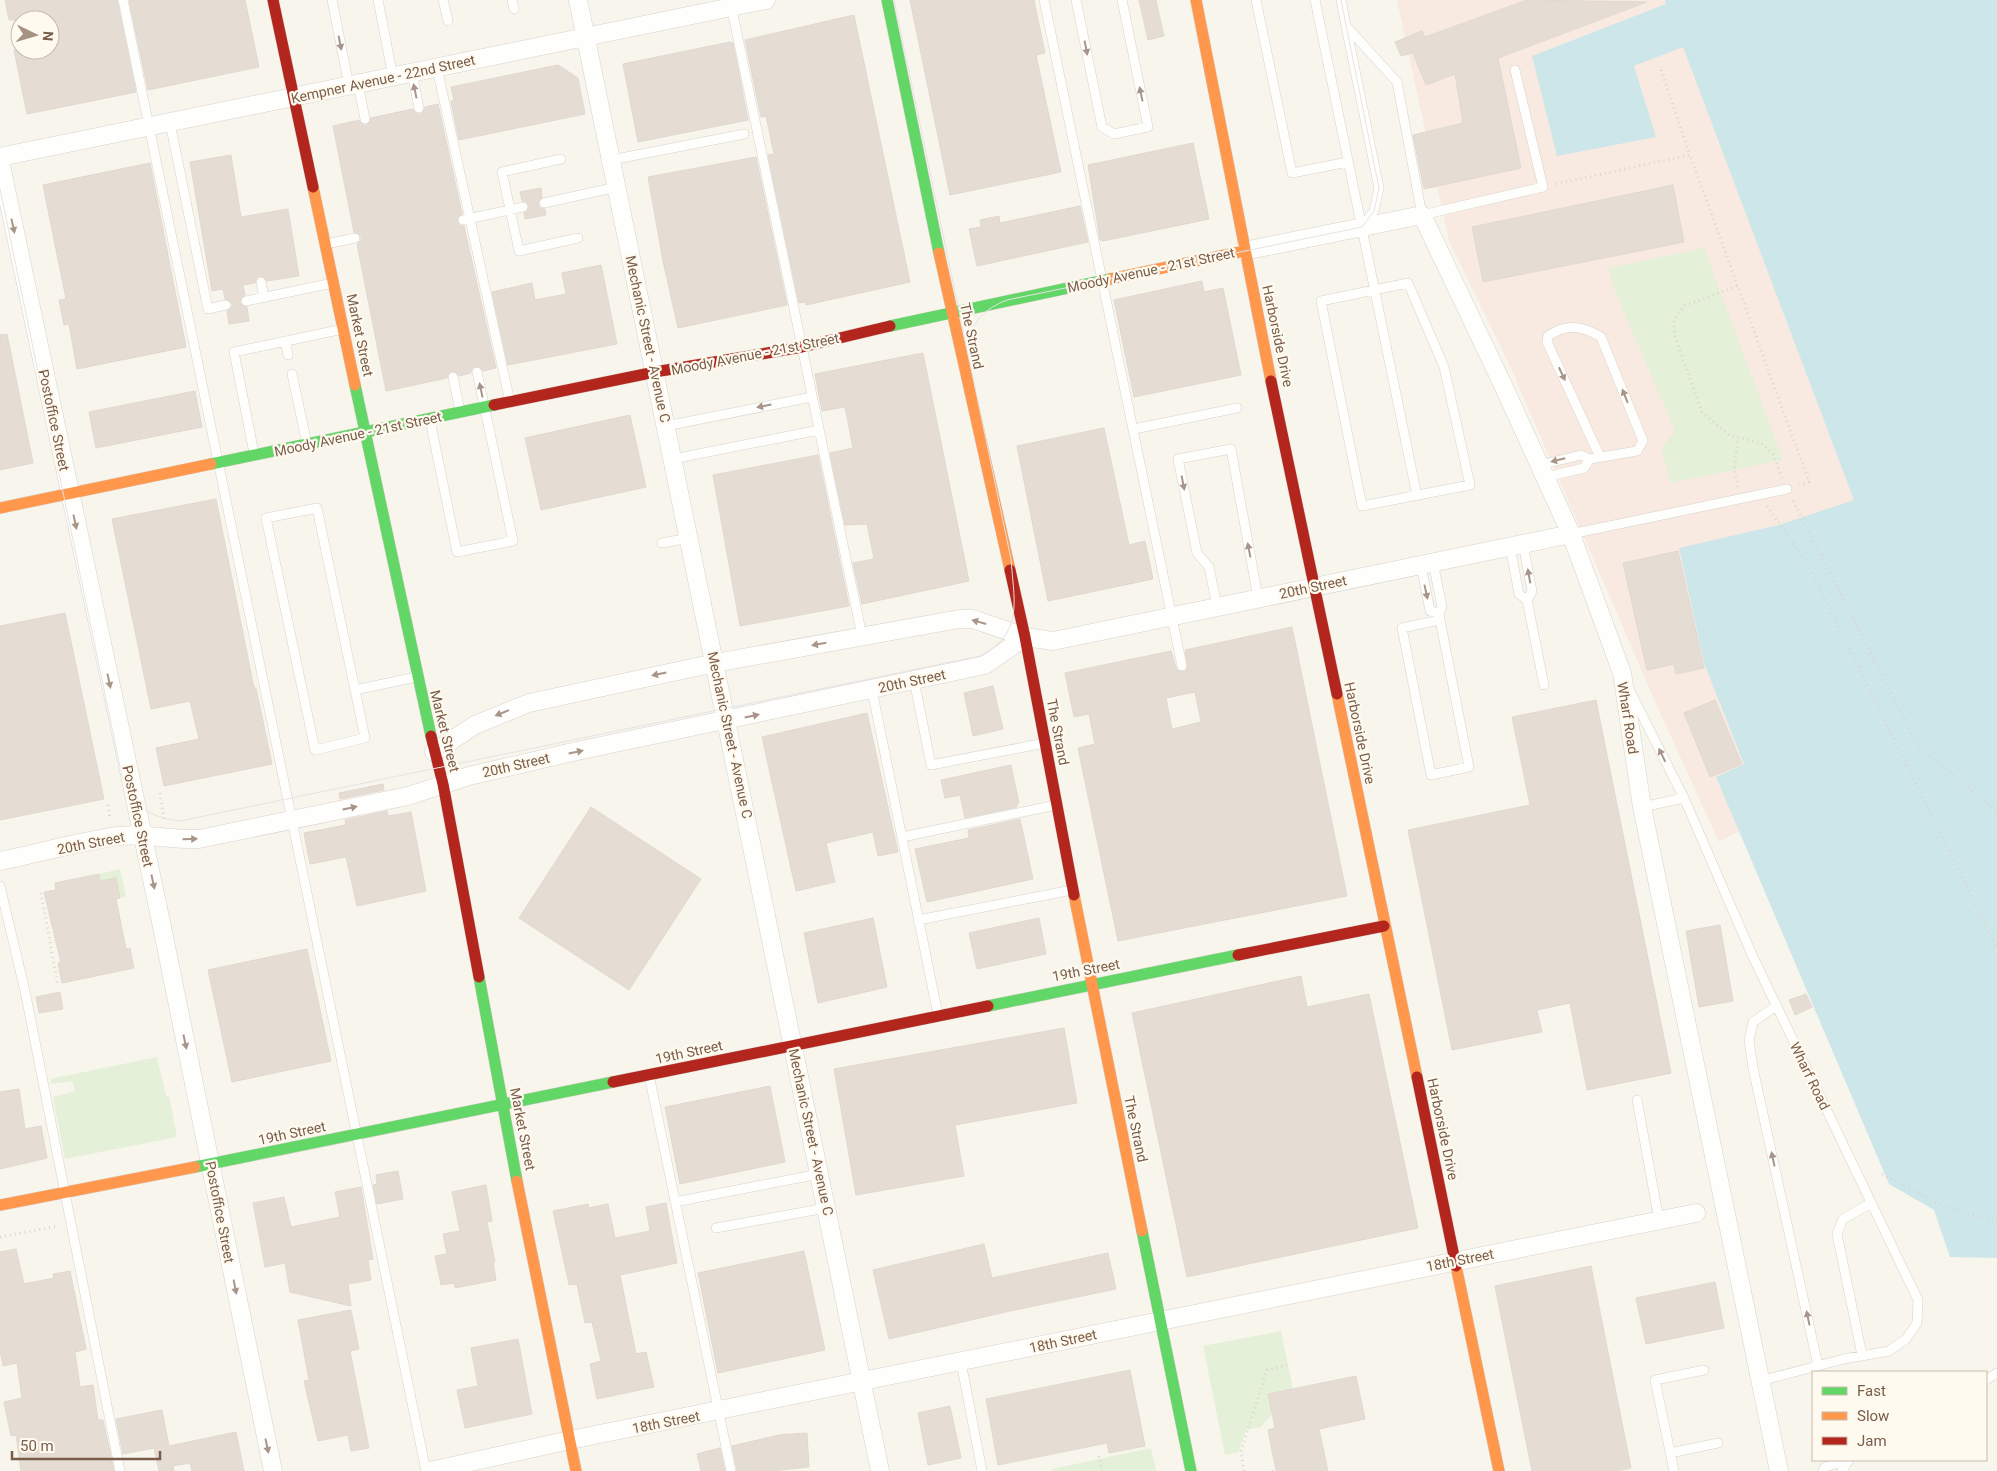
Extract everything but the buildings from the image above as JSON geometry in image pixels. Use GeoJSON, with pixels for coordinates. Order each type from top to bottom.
{"type":"FeatureCollection","features":[{"type":"Feature","properties":{"kind":"main road","name":"Market Street"},"geometry":{"type":"LineString","coordinates":[[273,0],[366,432],[416,677],[443,784],[502,1104],[576,1471]]}},
{"type":"Feature","properties":{"kind":"main road","name":"The Strand"},"geometry":{"type":"LineString","coordinates":[[887,0],[951,312],[1025,637],[1072,890],[1191,1471]]}},
{"type":"Feature","properties":{"kind":"main road","name":"Harborside Drive"},"geometry":{"type":"LineString","coordinates":[[1196,0],[1244,251],[1499,1471]]}},
{"type":"Feature","properties":{"kind":"main road","name":"Moody Avenue - 21st Street"},"geometry":{"type":"LineString","coordinates":[[0,508],[655,372],[802,346],[951,312],[1244,251]]}},
{"type":"Feature","properties":{"kind":"main road","name":"19th Street"},"geometry":{"type":"LineString","coordinates":[[0,1205],[211,1165],[938,1015],[1384,926]]}},
{"type":"Feature","properties":{"kind":"street","name":"Mechanic Street - Avenue C"},"geometry":{"type":"LineString","coordinates":[[578,0],[880,1471]]}},
{"type":"Feature","properties":{"kind":"street","name":"Kempner Avenue - 22nd Street"},"geometry":{"type":"LineString","coordinates":[[0,157],[586,37],[730,4],[766,0]]}},
{"type":"Feature","properties":{"kind":"street","name":"Postoffice Street"},"geometry":{"type":"LineString","coordinates":[[0,161],[211,1165],[273,1471]]}},
{"type":"Feature","properties":{"kind":"street","name":"Moody Avenue - 21st Street"},"geometry":{"type":"LineString","coordinates":[[1244,251],[1422,215]]}},
{"type":"Feature","properties":{"kind":"street","name":"Wharf Road"},"geometry":{"type":"LineString","coordinates":[[1422,215],[1571,534],[1622,673],[1642,808],[1779,1471]]}},
{"type":"Feature","properties":{"kind":"street","name":"20th Street"},"geometry":{"type":"LineString","coordinates":[[434,752],[476,725],[529,703],[715,663],[959,619],[973,620],[1025,637],[1054,642],[1173,615],[1571,534]]}},
{"type":"Feature","properties":{"kind":"street","name":"20th Street"},"geometry":{"type":"LineString","coordinates":[[0,861],[118,836],[142,835],[176,840],[199,839],[408,796],[443,784],[577,751],[727,721],[985,665],[1025,637]]}},
{"type":"Feature","properties":{"kind":"street","name":"18th Street"},"geometry":{"type":"LineString","coordinates":[[430,1471],[570,1440],[1696,1213]]}},
{"type":"Feature","properties":{"kind":"lane"},"geometry":{"type":"LineString","coordinates":[[123,0],[426,1471]]}},
{"type":"Feature","properties":{"kind":"lane"},"geometry":{"type":"LineString","coordinates":[[332,0],[353,85],[365,119]]}},
{"type":"Feature","properties":{"kind":"lane"},"geometry":{"type":"LineString","coordinates":[[378,0],[393,77]]}},
{"type":"Feature","properties":{"kind":"lane"},"geometry":{"type":"LineString","coordinates":[[443,0],[448,21]]}},
{"type":"Feature","properties":{"kind":"lane"},"geometry":{"type":"LineString","coordinates":[[1044,0],[1173,615],[1182,666]]}},
{"type":"Feature","properties":{"kind":"lane"},"geometry":{"type":"LineString","coordinates":[[1076,0],[1102,126],[1114,134],[1148,127],[1122,0]]}},
{"type":"Feature","properties":{"kind":"lane"},"geometry":{"type":"LineString","coordinates":[[1256,0],[1292,173],[1348,162]]}},
{"type":"Feature","properties":{"kind":"lane"},"geometry":{"type":"LineString","coordinates":[[1315,0],[1417,496]]}},
{"type":"Feature","properties":{"kind":"lane"},"geometry":{"type":"LineString","coordinates":[[1341,0],[1379,188],[1374,211],[1362,227]]}},
{"type":"Feature","properties":{"kind":"lane"},"geometry":{"type":"LineString","coordinates":[[730,4],[862,636]]}},
{"type":"Feature","properties":{"kind":"lane"},"geometry":{"type":"LineString","coordinates":[[1346,26],[1397,82],[1422,215],[1544,187],[1516,70]]}},
{"type":"Feature","properties":{"kind":"lane"},"geometry":{"type":"LineString","coordinates":[[436,68],[466,219],[510,403]]}},
{"type":"Feature","properties":{"kind":"lane"},"geometry":{"type":"LineString","coordinates":[[412,73],[419,108]]}},
{"type":"Feature","properties":{"kind":"lane"},"geometry":{"type":"LineString","coordinates":[[170,123],[208,309],[226,306]]}},
{"type":"Feature","properties":{"kind":"lane"},"geometry":{"type":"LineString","coordinates":[[612,160],[744,134]]}},
{"type":"Feature","properties":{"kind":"lane"},"geometry":{"type":"LineString","coordinates":[[561,159],[502,172],[510,210],[519,251],[578,238]]}},
{"type":"Feature","properties":{"kind":"lane"},"geometry":{"type":"LineString","coordinates":[[544,203],[617,187]]}},
{"type":"Feature","properties":{"kind":"lane"},"geometry":{"type":"LineString","coordinates":[[466,219],[523,207]]}},
{"type":"Feature","properties":{"kind":"lane"},"geometry":{"type":"LineString","coordinates":[[193,235],[203,233]]}},
{"type":"Feature","properties":{"kind":"lane"},"geometry":{"type":"LineString","coordinates":[[325,245],[356,238]]}},
{"type":"Feature","properties":{"kind":"lane"},"geometry":{"type":"LineString","coordinates":[[261,282],[264,298]]}},
{"type":"Feature","properties":{"kind":"lane"},"geometry":{"type":"LineString","coordinates":[[246,301],[334,283]]}},
{"type":"Feature","properties":{"kind":"lane"},"geometry":{"type":"LineString","coordinates":[[1408,283],[1444,367],[1470,485],[1417,496],[1362,506],[1321,301],[1408,283]]}},
{"type":"Feature","properties":{"kind":"lane"},"geometry":{"type":"LineString","coordinates":[[1543,471],[1581,455],[1590,459],[1637,451],[1643,441],[1601,337],[1587,328],[1571,326],[1554,332],[1548,336],[1547,342],[1600,457]]}},
{"type":"Feature","properties":{"kind":"lane"},"geometry":{"type":"LineString","coordinates":[[254,455],[234,352],[343,329]]}},
{"type":"Feature","properties":{"kind":"lane"},"geometry":{"type":"LineString","coordinates":[[285,342],[288,355]]}},
{"type":"Feature","properties":{"kind":"lane"},"geometry":{"type":"LineString","coordinates":[[430,419],[457,552],[513,541],[477,372]]}},
{"type":"Feature","properties":{"kind":"lane"},"geometry":{"type":"LineString","coordinates":[[292,374],[307,444]]}},
{"type":"Feature","properties":{"kind":"lane"},"geometry":{"type":"LineString","coordinates":[[453,377],[460,413]]}},
{"type":"Feature","properties":{"kind":"lane"},"geometry":{"type":"LineString","coordinates":[[666,426],[812,397]]}},
{"type":"Feature","properties":{"kind":"lane"},"geometry":{"type":"LineString","coordinates":[[1134,429],[1238,408]]}},
{"type":"Feature","properties":{"kind":"lane"},"geometry":{"type":"LineString","coordinates":[[673,459],[819,430]]}},
{"type":"Feature","properties":{"kind":"lane"},"geometry":{"type":"LineString","coordinates":[[1217,606],[1209,567],[1197,553],[1178,459],[1231,449],[1258,598]]}},
{"type":"Feature","properties":{"kind":"lane"},"geometry":{"type":"LineString","coordinates":[[1543,471],[1584,468],[1590,459]]}},
{"type":"Feature","properties":{"kind":"lane"},"geometry":{"type":"LineString","coordinates":[[1571,534],[1786,489]]}},
{"type":"Feature","properties":{"kind":"lane"},"geometry":{"type":"LineString","coordinates":[[317,508],[355,690],[365,738],[315,750],[266,518],[317,508]]}},
{"type":"Feature","properties":{"kind":"lane"},"geometry":{"type":"LineString","coordinates":[[662,543],[689,538]]}},
{"type":"Feature","properties":{"kind":"lane"},"geometry":{"type":"LineString","coordinates":[[1517,545],[1519,594],[1527,600]]}},
{"type":"Feature","properties":{"kind":"lane"},"geometry":{"type":"LineString","coordinates":[[1517,545],[1532,591],[1527,600],[1544,685]]}},
{"type":"Feature","properties":{"kind":"lane"},"geometry":{"type":"LineString","coordinates":[[1427,564],[1430,611],[1439,616]]}},
{"type":"Feature","properties":{"kind":"lane"},"geometry":{"type":"LineString","coordinates":[[1427,564],[1442,606],[1439,616],[1469,767],[1431,775],[1402,628],[1439,616]]}},
{"type":"Feature","properties":{"kind":"lane","name":"Wharf Road"},"geometry":{"type":"LineString","coordinates":[[1622,673],[1684,798],[1776,1006],[1918,1300],[1917,1323],[1906,1339],[1889,1351],[1760,1381]]}},
{"type":"Feature","properties":{"kind":"lane"},"geometry":{"type":"LineString","coordinates":[[355,690],[416,677]]}},
{"type":"Feature","properties":{"kind":"lane"},"geometry":{"type":"LineString","coordinates":[[914,680],[931,765],[1045,743]]}},
{"type":"Feature","properties":{"kind":"lane"},"geometry":{"type":"LineString","coordinates":[[872,690],[938,1015]]}},
{"type":"Feature","properties":{"kind":"lane"},"geometry":{"type":"LineString","coordinates":[[1642,808],[1684,798]]}},
{"type":"Feature","properties":{"kind":"lane"},"geometry":{"type":"LineString","coordinates":[[902,837],[1057,805]]}},
{"type":"Feature","properties":{"kind":"lane"},"geometry":{"type":"LineString","coordinates":[[0,886],[25,990],[120,1471]]}},
{"type":"Feature","properties":{"kind":"lane"},"geometry":{"type":"LineString","coordinates":[[918,920],[1072,890]]}},
{"type":"Feature","properties":{"kind":"lane"},"geometry":{"type":"LineString","coordinates":[[1776,1006],[1753,1022],[1749,1040],[1755,1078],[1818,1366]]}},
{"type":"Feature","properties":{"kind":"lane"},"geometry":{"type":"LineString","coordinates":[[649,1075],[731,1471]]}},
{"type":"Feature","properties":{"kind":"lane"},"geometry":{"type":"LineString","coordinates":[[1637,1100],[1659,1220]]}},
{"type":"Feature","properties":{"kind":"lane"},"geometry":{"type":"LineString","coordinates":[[675,1202],[819,1174]]}},
{"type":"Feature","properties":{"kind":"lane"},"geometry":{"type":"LineString","coordinates":[[1862,1356],[1837,1234],[1843,1219],[1871,1202]]}},
{"type":"Feature","properties":{"kind":"lane"},"geometry":{"type":"LineString","coordinates":[[716,1228],[826,1208]]}},
{"type":"Feature","properties":{"kind":"lane"},"geometry":{"type":"LineString","coordinates":[[960,1362],[982,1471]]}},
{"type":"Feature","properties":{"kind":"lane"},"geometry":{"type":"LineString","coordinates":[[1674,1471],[1655,1380],[1704,1370]]}},
{"type":"Feature","properties":{"kind":"lane"},"geometry":{"type":"LineString","coordinates":[[1670,1453],[1718,1443]]}},
{"type":"Feature","properties":{"kind":"lane"},"geometry":{"type":"LineString","coordinates":[[1823,1471],[1825,1467],[1846,1461]]}},
{"type":"Feature","properties":{"kind":"path"},"geometry":{"type":"LineString","coordinates":[[1661,70],[1809,482],[1786,489]]}},
{"type":"Feature","properties":{"kind":"path"},"geometry":{"type":"LineString","coordinates":[[1544,187],[1690,155]]}},
{"type":"Feature","properties":{"kind":"path"},"geometry":{"type":"LineString","coordinates":[[1737,286],[1684,306],[1676,316],[1674,324],[1680,354],[1702,412],[1729,435],[1761,444],[1772,454],[1786,489],[1918,746],[1997,811]]}},
{"type":"Feature","properties":{"kind":"path"},"geometry":{"type":"LineString","coordinates":[[1738,438],[1734,469],[1740,499]]}},
{"type":"Feature","properties":{"kind":"path"},"geometry":{"type":"LineString","coordinates":[[1761,494],[1779,525],[1806,561],[1997,948]]}},
{"type":"Feature","properties":{"kind":"path"},"geometry":{"type":"LineString","coordinates":[[41,893],[58,986]]}},
{"type":"Feature","properties":{"kind":"path"},"geometry":{"type":"LineString","coordinates":[[1882,1174],[1947,1208],[1997,1222]]}},
{"type":"Feature","properties":{"kind":"path"},"geometry":{"type":"LineString","coordinates":[[0,1237],[66,1224]]}},
{"type":"Feature","properties":{"kind":"path"},"geometry":{"type":"LineString","coordinates":[[1244,1471],[1241,1451],[1266,1370],[1287,1365]]}},
{"type":"Feature","properties":{"kind":"path"},"geometry":{"type":"LineString","coordinates":[[1099,1456],[1102,1471]]}},
{"type":"Feature","properties":{"kind":"shaded area"},"geometry":{"type":"Polygon","coordinates":[[[1397,0],[1747,0],[1946,720],[1719,842],[1657,706],[1509,364],[1449,241],[1397,0]]]}},
{"type":"Feature","properties":{"kind":"green space"},"geometry":{"type":"Polygon","coordinates":[[[1704,248],[1783,460],[1670,483],[1662,448],[1675,430],[1615,292],[1608,268],[1704,248]]]}},
{"type":"Feature","properties":{"kind":"green space"},"geometry":{"type":"Polygon","coordinates":[[[120,869],[126,897],[120,898],[116,878],[100,881],[99,874],[120,869]]]}},
{"type":"Feature","properties":{"kind":"green space"},"geometry":{"type":"Polygon","coordinates":[[[157,1057],[166,1096],[169,1096],[177,1137],[65,1159],[53,1097],[75,1091],[72,1081],[51,1084],[50,1079],[157,1057]]]}},
{"type":"Feature","properties":{"kind":"green space"},"geometry":{"type":"Polygon","coordinates":[[[1281,1331],[1293,1389],[1261,1427],[1246,1430],[1238,1452],[1225,1455],[1203,1346],[1281,1331]]]}},
{"type":"Feature","properties":{"kind":"green space"},"geometry":{"type":"Polygon","coordinates":[[[1151,1448],[1156,1471],[1053,1471],[1052,1469],[1151,1448]]]}},
{"type":"Feature","properties":{"kind":"water"},"geometry":{"type":"Polygon","coordinates":[[[1665,0],[1997,0],[1997,1258],[1950,1257],[1934,1210],[1889,1184],[1716,777],[1744,764],[1704,663],[1679,548],[1779,525],[1854,500],[1683,47],[1634,66],[1656,137],[1557,156],[1532,56],[1666,4],[1665,0]]]}},
{"type":"Feature","properties":{"kind":"tram line"},"geometry":{"type":"LineString","coordinates":[[0,189],[122,776],[137,802],[151,813],[180,821],[980,656],[994,647],[1004,637],[1010,627],[1014,603],[1011,559],[894,0]]}},
{"type":"Feature","properties":{"kind":"tram line"},"geometry":{"type":"LineString","coordinates":[[968,346],[969,337],[980,317],[992,307],[1007,300],[1362,227],[1374,211],[1379,188],[1341,0]]}},
{"type":"Feature","properties":{"kind":"traffic: fast"},"geometry":{"type":"LineString","coordinates":[[887,0],[939,253]]}},
{"type":"Feature","properties":{"kind":"traffic: fast"},"geometry":{"type":"LineString","coordinates":[[890,326],[1110,279]]}},
{"type":"Feature","properties":{"kind":"traffic: fast"},"geometry":{"type":"LineString","coordinates":[[355,385],[431,736]]}},
{"type":"Feature","properties":{"kind":"traffic: fast"},"geometry":{"type":"LineString","coordinates":[[211,464],[494,405]]}},
{"type":"Feature","properties":{"kind":"traffic: fast"},"geometry":{"type":"LineString","coordinates":[[988,1006],[1238,955]]}},
{"type":"Feature","properties":{"kind":"traffic: fast"},"geometry":{"type":"LineString","coordinates":[[479,977],[517,1181]]}},
{"type":"Feature","properties":{"kind":"traffic: fast"},"geometry":{"type":"LineString","coordinates":[[195,1167],[613,1082]]}},
{"type":"Feature","properties":{"kind":"traffic: fast"},"geometry":{"type":"LineString","coordinates":[[1142,1231],[1191,1471]]}},
{"type":"Feature","properties":{"kind":"traffic: slow"},"geometry":{"type":"LineString","coordinates":[[1196,0],[1271,381]]}},
{"type":"Feature","properties":{"kind":"traffic: slow"},"geometry":{"type":"LineString","coordinates":[[313,187],[355,385]]}},
{"type":"Feature","properties":{"kind":"traffic: slow"},"geometry":{"type":"LineString","coordinates":[[1110,279],[1244,251]]}},
{"type":"Feature","properties":{"kind":"traffic: slow"},"geometry":{"type":"LineString","coordinates":[[939,253],[1010,570]]}},
{"type":"Feature","properties":{"kind":"traffic: slow"},"geometry":{"type":"LineString","coordinates":[[0,508],[211,464]]}},
{"type":"Feature","properties":{"kind":"traffic: slow"},"geometry":{"type":"LineString","coordinates":[[1337,694],[1417,1077]]}},
{"type":"Feature","properties":{"kind":"traffic: slow"},"geometry":{"type":"LineString","coordinates":[[1074,895],[1142,1231]]}},
{"type":"Feature","properties":{"kind":"traffic: slow"},"geometry":{"type":"LineString","coordinates":[[0,1205],[195,1167]]}},
{"type":"Feature","properties":{"kind":"traffic: slow"},"geometry":{"type":"LineString","coordinates":[[517,1181],[576,1471]]}},
{"type":"Feature","properties":{"kind":"traffic: slow"},"geometry":{"type":"LineString","coordinates":[[1456,1266],[1499,1471]]}},
{"type":"Feature","properties":{"kind":"traffic: jam"},"geometry":{"type":"LineString","coordinates":[[273,0],[313,187]]}},
{"type":"Feature","properties":{"kind":"traffic: jam"},"geometry":{"type":"LineString","coordinates":[[494,405],[655,372],[802,347],[890,326]]}},
{"type":"Feature","properties":{"kind":"traffic: jam"},"geometry":{"type":"LineString","coordinates":[[1271,381],[1337,694]]}},
{"type":"Feature","properties":{"kind":"traffic: jam"},"geometry":{"type":"LineString","coordinates":[[1010,570],[1025,637],[1074,895]]}},
{"type":"Feature","properties":{"kind":"traffic: jam"},"geometry":{"type":"LineString","coordinates":[[431,736],[443,784],[479,977]]}},
{"type":"Feature","properties":{"kind":"traffic: jam"},"geometry":{"type":"LineString","coordinates":[[1238,955],[1384,926]]}},
{"type":"Feature","properties":{"kind":"traffic: jam"},"geometry":{"type":"LineString","coordinates":[[613,1082],[988,1006]]}},
{"type":"Feature","properties":{"kind":"traffic: jam"},"geometry":{"type":"LineString","coordinates":[[1417,1077],[1456,1266]]}}]}
